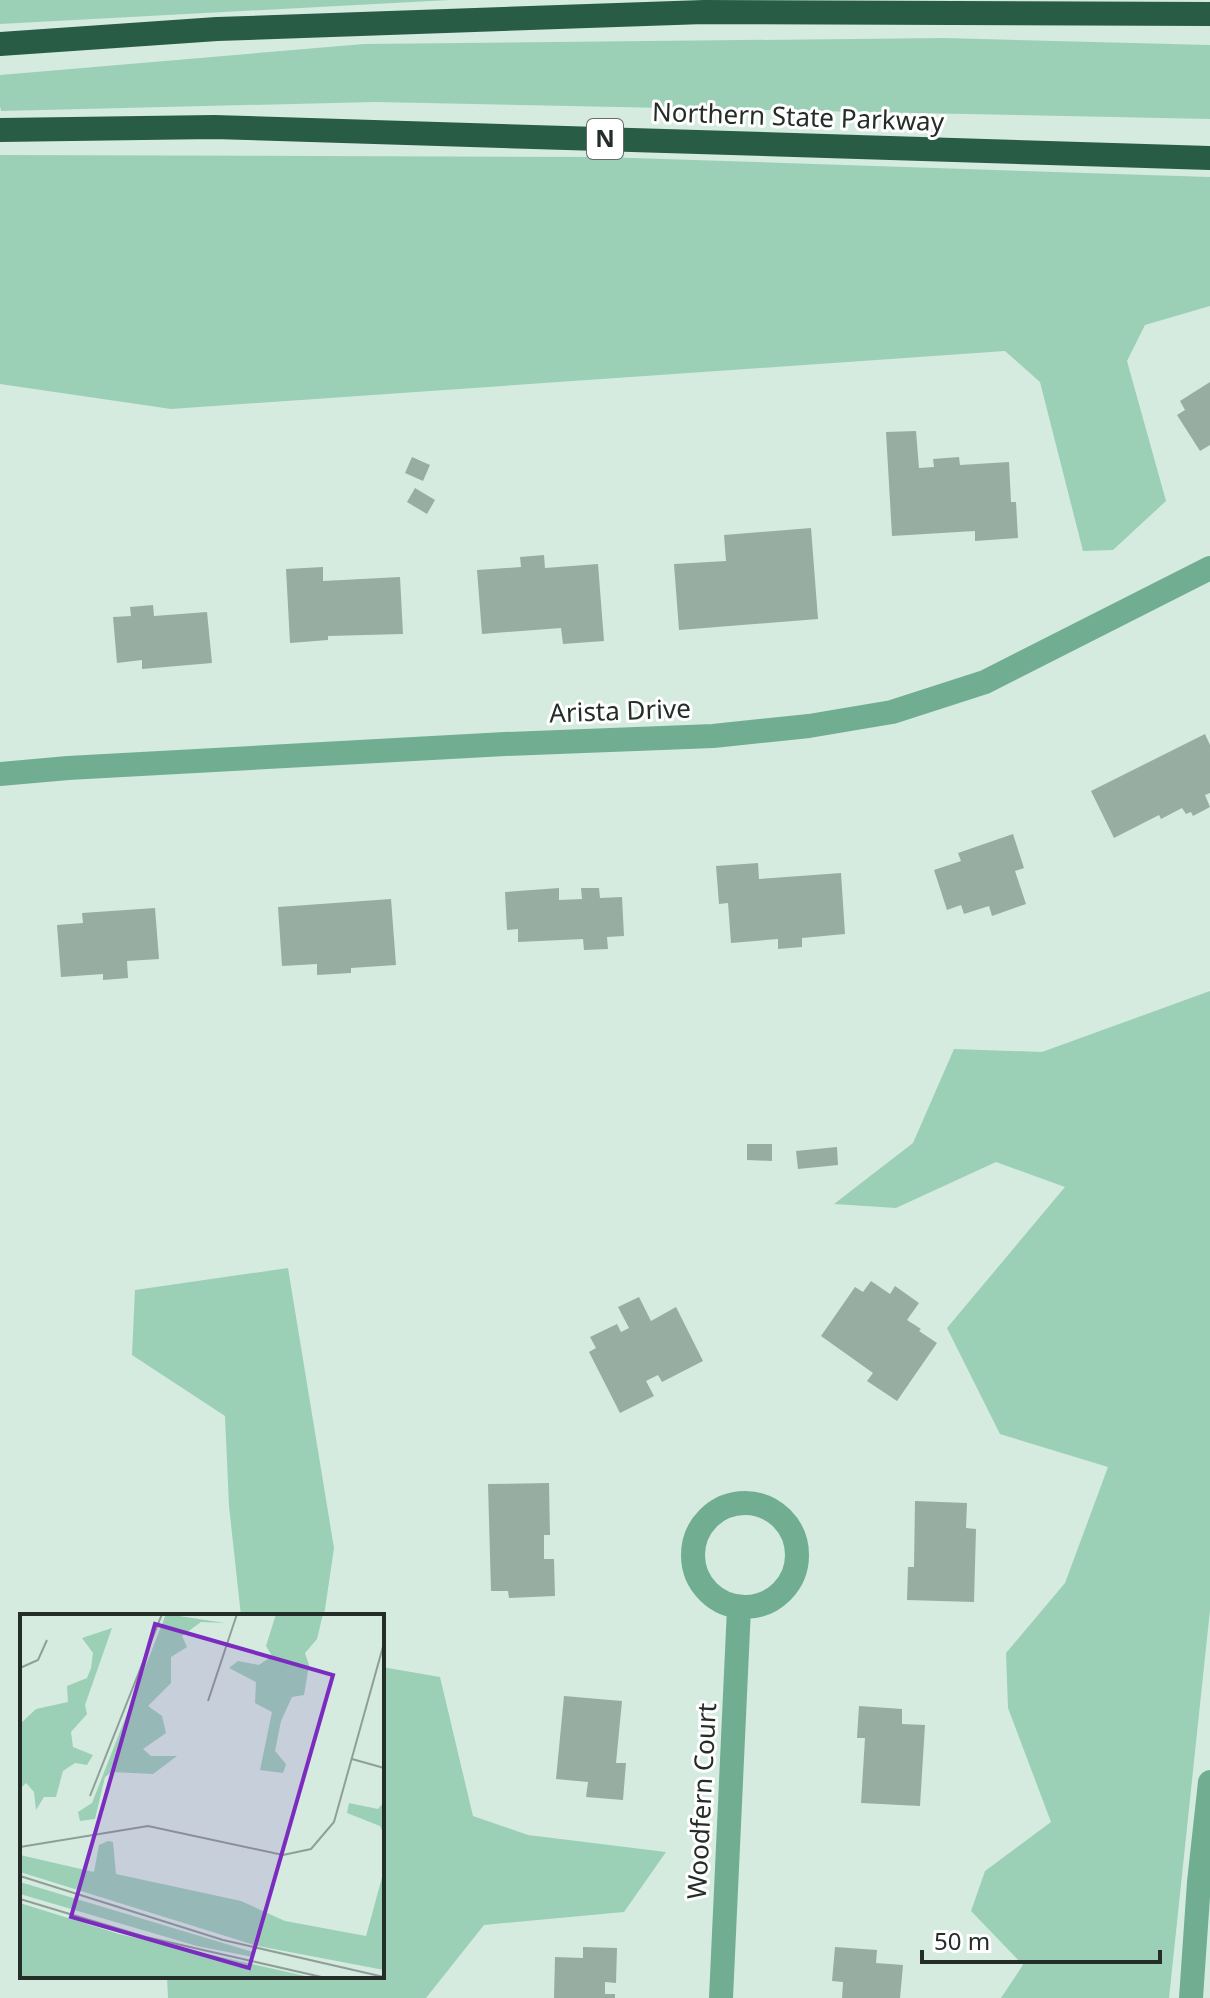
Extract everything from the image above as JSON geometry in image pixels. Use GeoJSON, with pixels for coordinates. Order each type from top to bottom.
{"type":"FeatureCollection","features":[{"type":"Feature","properties":{"kind":"highway"},"geometry":{"type":"LineString","coordinates":[[0,44],[217,29],[704,12],[1210,14]]}},
{"type":"Feature","properties":{"kind":"highway","name":"Northern State Parkway"},"geometry":{"type":"LineString","coordinates":[[0,130],[214,127],[1210,158]]}},
{"type":"Feature","properties":{"kind":"street","name":"Arista Drive"},"geometry":{"type":"LineString","coordinates":[[0,774],[489,744],[713,736],[809,726],[892,712],[985,682],[1210,568]]}},
{"type":"Feature","properties":{"kind":"street"},"geometry":{"type":"LineString","coordinates":[[746,1503],[764,1506],[779,1515],[791,1529],[797,1545],[798,1561],[784,1591],[756,1607],[739,1608],[723,1603],[699,1581],[693,1564],[693,1546],[700,1529],[712,1515],[728,1506],[746,1503]]}},
{"type":"Feature","properties":{"kind":"street","name":"Woodfern Court"},"geometry":{"type":"LineString","coordinates":[[721,1998],[739,1608]]}},
{"type":"Feature","properties":{"kind":"street"},"geometry":{"type":"LineString","coordinates":[[1191,1998],[1210,1782]]}},
{"type":"Feature","properties":{"kind":"green space"},"geometry":{"type":"Polygon","coordinates":[[[0,0],[450,0],[0,24],[0,0]]]}},
{"type":"Feature","properties":{"kind":"green space"},"geometry":{"type":"Polygon","coordinates":[[[944,38],[1210,45],[1210,119],[375,102],[1,111],[0,106],[0,75],[364,44],[944,38]]]}},
{"type":"Feature","properties":{"kind":"green space"},"geometry":{"type":"Polygon","coordinates":[[[0,155],[601,157],[1210,177],[1210,306],[1145,325],[1127,361],[1166,501],[1113,550],[1083,551],[1040,382],[1005,351],[171,409],[0,384],[0,155]]]}},
{"type":"Feature","properties":{"kind":"green space"},"geometry":{"type":"Polygon","coordinates":[[[1210,991],[1210,1610],[1169,1998],[1001,1998],[1023,1965],[971,1911],[985,1871],[1051,1822],[1008,1708],[1006,1653],[1065,1583],[1108,1467],[1000,1434],[947,1328],[1065,1187],[996,1162],[896,1208],[834,1204],[913,1143],[954,1049],[1042,1052],[1210,991]]]}},
{"type":"Feature","properties":{"kind":"green space"},"geometry":{"type":"Polygon","coordinates":[[[288,1268],[334,1548],[324,1614],[241,1614],[229,1506],[225,1416],[132,1355],[135,1290],[288,1268]]]}},
{"type":"Feature","properties":{"kind":"green space"},"geometry":{"type":"Polygon","coordinates":[[[384,1667],[440,1677],[473,1816],[528,1835],[666,1852],[624,1912],[484,1925],[426,1998],[168,1998],[167,1978],[384,1978],[384,1667]]]}},
{"type":"Feature","properties":{"kind":"building"},"geometry":{"type":"Polygon","coordinates":[[[1210,382],[1210,445],[1200,451],[1177,415],[1185,410],[1180,401],[1210,382]]]}},
{"type":"Feature","properties":{"kind":"building"},"geometry":{"type":"Polygon","coordinates":[[[916,431],[919,468],[934,467],[933,459],[959,457],[960,465],[1009,462],[1011,502],[1016,502],[1018,538],[975,541],[975,531],[892,536],[886,432],[916,431]]]}},
{"type":"Feature","properties":{"kind":"building"},"geometry":{"type":"Polygon","coordinates":[[[412,457],[430,465],[423,481],[405,473],[412,457]]]}},
{"type":"Feature","properties":{"kind":"building"},"geometry":{"type":"Polygon","coordinates":[[[415,488],[435,500],[427,514],[407,502],[415,488]]]}},
{"type":"Feature","properties":{"kind":"building"},"geometry":{"type":"Polygon","coordinates":[[[811,528],[818,619],[679,630],[674,564],[726,561],[724,535],[811,528]]]}},
{"type":"Feature","properties":{"kind":"building"},"geometry":{"type":"Polygon","coordinates":[[[544,555],[545,568],[598,564],[604,641],[563,644],[561,628],[482,634],[477,570],[521,567],[520,557],[544,555]]]}},
{"type":"Feature","properties":{"kind":"building"},"geometry":{"type":"Polygon","coordinates":[[[323,567],[323,581],[400,577],[403,634],[328,636],[328,640],[290,643],[286,569],[323,567]]]}},
{"type":"Feature","properties":{"kind":"building"},"geometry":{"type":"Polygon","coordinates":[[[153,605],[154,616],[207,612],[212,663],[142,669],[142,660],[117,663],[113,617],[131,616],[130,607],[153,605]]]}},
{"type":"Feature","properties":{"kind":"building"},"geometry":{"type":"Polygon","coordinates":[[[1205,734],[1210,745],[1210,793],[1205,795],[1210,807],[1193,816],[1191,812],[1186,814],[1182,808],[1161,819],[1159,815],[1114,838],[1091,791],[1205,734]]]}},
{"type":"Feature","properties":{"kind":"building"},"geometry":{"type":"Polygon","coordinates":[[[1013,834],[1024,868],[1015,871],[1026,904],[992,916],[989,906],[964,914],[961,905],[947,910],[934,870],[961,861],[958,853],[1013,834]]]}},
{"type":"Feature","properties":{"kind":"building"},"geometry":{"type":"Polygon","coordinates":[[[758,863],[759,879],[841,873],[845,934],[802,938],[802,947],[778,949],[778,939],[731,943],[728,903],[719,904],[716,866],[758,863]]]}},
{"type":"Feature","properties":{"kind":"building"},"geometry":{"type":"Polygon","coordinates":[[[559,888],[559,900],[582,899],[581,888],[599,888],[600,898],[622,897],[624,936],[607,937],[608,949],[584,950],[583,939],[518,942],[518,929],[507,930],[505,892],[559,888]]]}},
{"type":"Feature","properties":{"kind":"building"},"geometry":{"type":"Polygon","coordinates":[[[391,899],[396,965],[351,968],[351,973],[317,975],[317,964],[282,966],[278,907],[391,899]]]}},
{"type":"Feature","properties":{"kind":"building"},"geometry":{"type":"Polygon","coordinates":[[[155,908],[159,959],[127,961],[128,978],[103,980],[103,974],[61,977],[57,925],[83,923],[82,913],[155,908]]]}},
{"type":"Feature","properties":{"kind":"building"},"geometry":{"type":"Polygon","coordinates":[[[747,1144],[772,1144],[772,1161],[747,1160],[747,1144]]]}},
{"type":"Feature","properties":{"kind":"building"},"geometry":{"type":"Polygon","coordinates":[[[837,1147],[838,1165],[798,1169],[796,1151],[837,1147]]]}},
{"type":"Feature","properties":{"kind":"building"},"geometry":{"type":"Polygon","coordinates":[[[871,1281],[890,1294],[895,1286],[919,1303],[907,1320],[937,1343],[897,1401],[867,1381],[873,1373],[821,1336],[855,1287],[863,1292],[871,1281]]]}},
{"type":"Feature","properties":{"kind":"building"},"geometry":{"type":"Polygon","coordinates":[[[639,1297],[651,1321],[676,1307],[703,1361],[662,1382],[658,1375],[646,1381],[654,1396],[620,1413],[589,1352],[596,1348],[590,1337],[617,1324],[621,1332],[629,1328],[618,1307],[639,1297]]]}},
{"type":"Feature","properties":{"kind":"building"},"geometry":{"type":"Polygon","coordinates":[[[549,1483],[550,1535],[544,1535],[544,1559],[554,1559],[555,1596],[509,1598],[508,1591],[491,1591],[488,1484],[549,1483]]]}},
{"type":"Feature","properties":{"kind":"building"},"geometry":{"type":"Polygon","coordinates":[[[915,1501],[967,1503],[966,1528],[976,1529],[974,1602],[907,1600],[908,1567],[914,1567],[915,1501]]]}},
{"type":"Feature","properties":{"kind":"building"},"geometry":{"type":"Polygon","coordinates":[[[564,1696],[622,1701],[616,1763],[626,1763],[623,1800],[586,1797],[588,1782],[556,1779],[564,1696]]]}},
{"type":"Feature","properties":{"kind":"building"},"geometry":{"type":"Polygon","coordinates":[[[859,1706],[902,1709],[902,1724],[925,1725],[920,1806],[861,1803],[865,1738],[857,1738],[859,1706]]]}},
{"type":"Feature","properties":{"kind":"building"},"geometry":{"type":"Polygon","coordinates":[[[583,1947],[617,1948],[616,1983],[605,1982],[605,1994],[615,1994],[615,1998],[554,1998],[555,1957],[583,1958],[583,1947]]]}},
{"type":"Feature","properties":{"kind":"building"},"geometry":{"type":"Polygon","coordinates":[[[835,1947],[877,1950],[876,1963],[903,1965],[900,1998],[842,1998],[843,1982],[832,1981],[835,1947]]]}}]}
